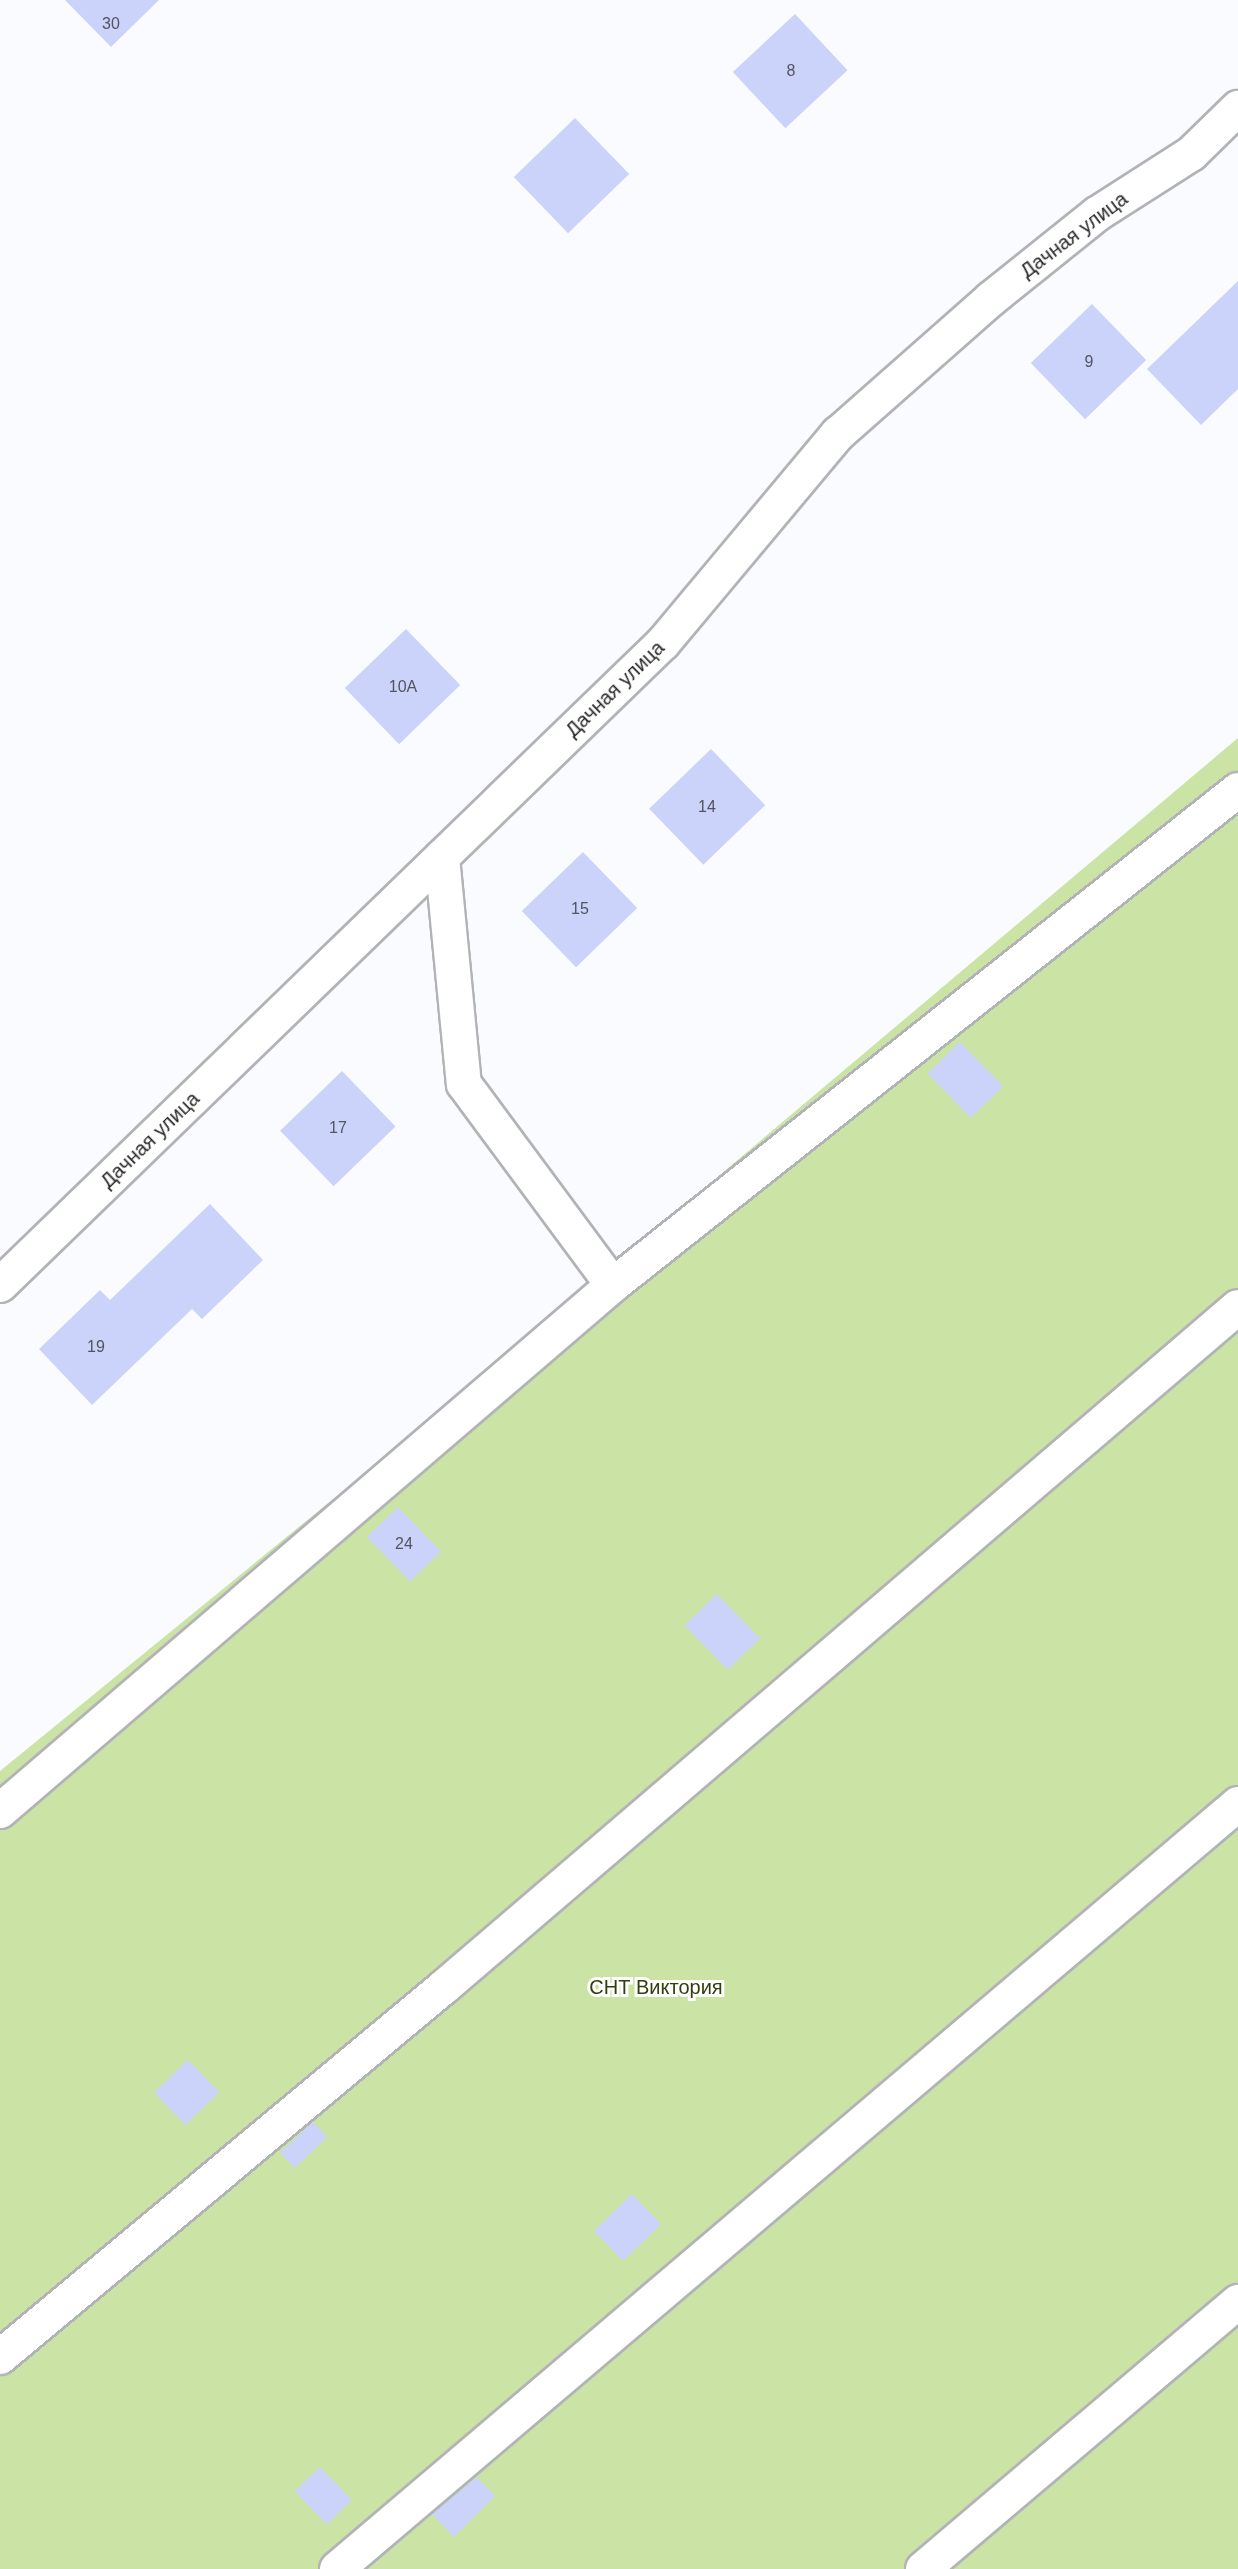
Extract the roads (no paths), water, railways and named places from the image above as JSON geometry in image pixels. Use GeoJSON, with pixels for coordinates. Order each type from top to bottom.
{"type":"FeatureCollection","features":[{"type":"Feature","properties":{"kind":"street","name":"Дачная улица"},"geometry":{"type":"LineString","coordinates":[[0,1285],[663,643],[838,434],[991,299],[1097,214],[1191,154],[1238,108]]}},
{"type":"Feature","properties":{"kind":"street"},"geometry":{"type":"LineString","coordinates":[[0,1811],[613,1285],[1238,790]]}},
{"type":"Feature","properties":{"kind":"street"},"geometry":{"type":"LineString","coordinates":[[442,857],[464,1084],[613,1285]]}},
{"type":"Feature","properties":{"kind":"street"},"geometry":{"type":"LineString","coordinates":[[0,2357],[444,1987],[1238,1307]]}},
{"type":"Feature","properties":{"kind":"street"},"geometry":{"type":"LineString","coordinates":[[337,2569],[1238,1804]]}},
{"type":"Feature","properties":{"kind":"street"},"geometry":{"type":"LineString","coordinates":[[923,2569],[1238,2302]]}},
{"type":"Feature","properties":{"kind":"park label","name":"СНТ Виктория"},"geometry":{"type":"Point","coordinates":[656,1987]}}]}
